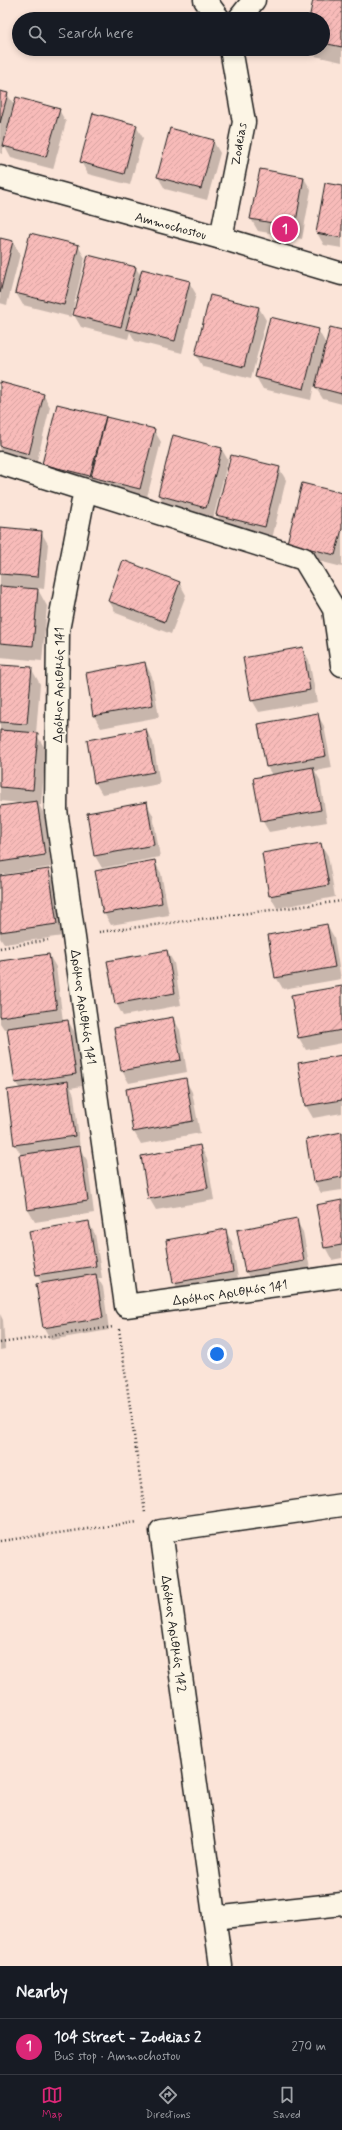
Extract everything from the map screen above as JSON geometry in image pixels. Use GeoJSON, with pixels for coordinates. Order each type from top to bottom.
{"type":"FeatureCollection","features":[{"type":"Feature","properties":{"kind":"street"},"geometry":{"type":"LineString","coordinates":[[205,0],[214,12]]}},
{"type":"Feature","properties":{"kind":"street"},"geometry":{"type":"LineString","coordinates":[[245,12],[254,0]]}},
{"type":"Feature","properties":{"kind":"street","name":"Zodeias"},"geometry":{"type":"LineString","coordinates":[[221,238],[244,122],[232,56]]}},
{"type":"Feature","properties":{"kind":"street","name":"Ammochostou"},"geometry":{"type":"LineString","coordinates":[[0,178],[221,238],[342,274]]}},
{"type":"Feature","properties":{"kind":"street"},"geometry":{"type":"LineString","coordinates":[[0,463],[304,559],[334,609],[342,665]]}},
{"type":"Feature","properties":{"kind":"street","name":"Δρόμος Αριθμός 141"},"geometry":{"type":"LineString","coordinates":[[85,490],[58,630],[56,810],[126,1306],[342,1276]]}},
{"type":"Feature","properties":{"kind":"street"},"geometry":{"type":"LineString","coordinates":[[154,1526],[342,1505]]}},
{"type":"Feature","properties":{"kind":"street","name":"Δρόμος Αριθμός 142"},"geometry":{"type":"LineString","coordinates":[[154,1526],[221,1966]]}},
{"type":"Feature","properties":{"kind":"street"},"geometry":{"type":"LineString","coordinates":[[214,1918],[342,1904]]}},
{"type":"Feature","properties":{"kind":"path"},"geometry":{"type":"LineString","coordinates":[[0,948],[74,936],[342,901]]}},
{"type":"Feature","properties":{"kind":"path"},"geometry":{"type":"LineString","coordinates":[[0,1343],[119,1326],[154,1526],[0,1541]]}},
{"type":"Feature","properties":{"kind":"building"},"geometry":{"type":"Polygon","coordinates":[[[313,0],[342,0],[342,47],[330,44],[330,12],[310,12],[313,0]]]}},
{"type":"Feature","properties":{"kind":"building"},"geometry":{"type":"Polygon","coordinates":[[[0,91],[8,93],[0,123],[0,91]]]}},
{"type":"Feature","properties":{"kind":"building"},"geometry":{"type":"Polygon","coordinates":[[[16,97],[60,109],[46,157],[3,146],[16,97]]]}},
{"type":"Feature","properties":{"kind":"building"},"geometry":{"type":"Polygon","coordinates":[[[93,113],[137,125],[124,174],[80,162],[93,113]]]}},
{"type":"Feature","properties":{"kind":"building"},"geometry":{"type":"Polygon","coordinates":[[[170,128],[214,140],[201,189],[157,177],[170,128]]]}},
{"type":"Feature","properties":{"kind":"building"},"geometry":{"type":"Polygon","coordinates":[[[260,169],[304,177],[295,227],[250,219],[260,169]]]}},
{"type":"Feature","properties":{"kind":"building"},"geometry":{"type":"Polygon","coordinates":[[[325,183],[342,186],[342,238],[316,233],[325,183]]]}},
{"type":"Feature","properties":{"kind":"building"},"geometry":{"type":"Polygon","coordinates":[[[30,233],[79,245],[64,305],[15,293],[30,233]]]}},
{"type":"Feature","properties":{"kind":"building"},"geometry":{"type":"Polygon","coordinates":[[[0,238],[13,241],[0,293],[0,238]]]}},
{"type":"Feature","properties":{"kind":"building"},"geometry":{"type":"Polygon","coordinates":[[[88,255],[136,267],[121,327],[73,315],[88,255]]]}},
{"type":"Feature","properties":{"kind":"building"},"geometry":{"type":"Polygon","coordinates":[[[142,269],[190,281],[175,341],[126,329],[142,269]]]}},
{"type":"Feature","properties":{"kind":"building"},"geometry":{"type":"Polygon","coordinates":[[[210,295],[259,307],[244,367],[195,355],[210,295]]]}},
{"type":"Feature","properties":{"kind":"building"},"geometry":{"type":"Polygon","coordinates":[[[270,317],[319,329],[304,389],[255,377],[270,317]]]}},
{"type":"Feature","properties":{"kind":"building"},"geometry":{"type":"Polygon","coordinates":[[[330,327],[342,330],[342,394],[315,387],[330,327]]]}},
{"type":"Feature","properties":{"kind":"building"},"geometry":{"type":"Polygon","coordinates":[[[0,382],[44,394],[29,454],[0,446],[0,382]]]}},
{"type":"Feature","properties":{"kind":"building"},"geometry":{"type":"Polygon","coordinates":[[[57,404],[106,416],[90,476],[42,464],[57,404]]]}},
{"type":"Feature","properties":{"kind":"building"},"geometry":{"type":"Polygon","coordinates":[[[106,417],[155,429],[140,489],[91,477],[106,417]]]}},
{"type":"Feature","properties":{"kind":"building"},"geometry":{"type":"Polygon","coordinates":[[[173,435],[222,448],[206,508],[158,495],[173,435]]]}},
{"type":"Feature","properties":{"kind":"building"},"geometry":{"type":"Polygon","coordinates":[[[231,455],[280,467],[265,527],[216,515],[231,455]]]}},
{"type":"Feature","properties":{"kind":"building"},"geometry":{"type":"Polygon","coordinates":[[[302,483],[342,493],[342,529],[335,555],[287,543],[302,483]]]}},
{"type":"Feature","properties":{"kind":"building"},"geometry":{"type":"Polygon","coordinates":[[[0,527],[42,531],[38,577],[0,574],[0,527]]]}},
{"type":"Feature","properties":{"kind":"building"},"geometry":{"type":"Polygon","coordinates":[[[123,560],[180,582],[165,622],[108,601],[123,560]]]}},
{"type":"Feature","properties":{"kind":"building"},"geometry":{"type":"Polygon","coordinates":[[[0,586],[38,589],[33,646],[0,643],[0,586]]]}},
{"type":"Feature","properties":{"kind":"building"},"geometry":{"type":"Polygon","coordinates":[[[303,647],[310,690],[251,701],[243,658],[303,647]]]}},
{"type":"Feature","properties":{"kind":"building"},"geometry":{"type":"Polygon","coordinates":[[[145,662],[153,705],[93,716],[86,673],[145,662]]]}},
{"type":"Feature","properties":{"kind":"building"},"geometry":{"type":"Polygon","coordinates":[[[0,665],[32,667],[27,724],[0,722],[0,665]]]}},
{"type":"Feature","properties":{"kind":"building"},"geometry":{"type":"Polygon","coordinates":[[[318,713],[326,756],[266,767],[258,724],[318,713]]]}},
{"type":"Feature","properties":{"kind":"building"},"geometry":{"type":"Polygon","coordinates":[[[146,729],[154,772],[94,783],[87,740],[146,729]]]}},
{"type":"Feature","properties":{"kind":"building"},"geometry":{"type":"Polygon","coordinates":[[[0,730],[38,733],[33,790],[0,787],[0,730]]]}},
{"type":"Feature","properties":{"kind":"building"},"geometry":{"type":"Polygon","coordinates":[[[313,767],[321,810],[261,821],[253,778],[313,767]]]}},
{"type":"Feature","properties":{"kind":"building"},"geometry":{"type":"Polygon","coordinates":[[[37,801],[45,855],[0,862],[0,806],[37,801]]]}},
{"type":"Feature","properties":{"kind":"building"},"geometry":{"type":"Polygon","coordinates":[[[147,802],[154,845],[94,856],[87,813],[147,802]]]}},
{"type":"Feature","properties":{"kind":"building"},"geometry":{"type":"Polygon","coordinates":[[[321,843],[329,885],[269,896],[262,853],[321,843]]]}},
{"type":"Feature","properties":{"kind":"building"},"geometry":{"type":"Polygon","coordinates":[[[155,860],[162,903],[103,914],[95,871],[155,860]]]}},
{"type":"Feature","properties":{"kind":"building"},"geometry":{"type":"Polygon","coordinates":[[[49,869],[57,924],[0,932],[0,876],[49,869]]]}},
{"type":"Feature","properties":{"kind":"building"},"geometry":{"type":"Polygon","coordinates":[[[327,924],[335,967],[275,978],[268,935],[327,924]]]}},
{"type":"Feature","properties":{"kind":"building"},"geometry":{"type":"Polygon","coordinates":[[[167,950],[175,993],[115,1004],[107,961],[167,950]]]}},
{"type":"Feature","properties":{"kind":"building"},"geometry":{"type":"Polygon","coordinates":[[[49,954],[57,1009],[0,1017],[0,961],[49,954]]]}},
{"type":"Feature","properties":{"kind":"building"},"geometry":{"type":"Polygon","coordinates":[[[342,986],[342,1030],[298,1038],[291,995],[342,986]]]}},
{"type":"Feature","properties":{"kind":"building"},"geometry":{"type":"Polygon","coordinates":[[[173,1017],[181,1060],[121,1071],[114,1028],[173,1017]]]}},
{"type":"Feature","properties":{"kind":"building"},"geometry":{"type":"Polygon","coordinates":[[[68,1020],[76,1074],[15,1083],[7,1028],[68,1020]]]}},
{"type":"Feature","properties":{"kind":"building"},"geometry":{"type":"Polygon","coordinates":[[[342,1055],[342,1100],[305,1106],[298,1063],[342,1055]]]}},
{"type":"Feature","properties":{"kind":"building"},"geometry":{"type":"Polygon","coordinates":[[[186,1078],[193,1121],[133,1132],[126,1089],[186,1078]]]}},
{"type":"Feature","properties":{"kind":"building"},"geometry":{"type":"Polygon","coordinates":[[[68,1081],[75,1136],[14,1145],[7,1090],[68,1081]]]}},
{"type":"Feature","properties":{"kind":"building"},"geometry":{"type":"Polygon","coordinates":[[[342,1132],[342,1177],[313,1182],[306,1139],[342,1132]]]}},
{"type":"Feature","properties":{"kind":"building"},"geometry":{"type":"Polygon","coordinates":[[[200,1145],[208,1188],[148,1199],[141,1156],[200,1145]]]}},
{"type":"Feature","properties":{"kind":"building"},"geometry":{"type":"Polygon","coordinates":[[[80,1146],[88,1201],[27,1210],[19,1155],[80,1146]]]}},
{"type":"Feature","properties":{"kind":"building"},"geometry":{"type":"Polygon","coordinates":[[[342,1200],[342,1245],[324,1248],[316,1205],[342,1200]]]}},
{"type":"Feature","properties":{"kind":"building"},"geometry":{"type":"Polygon","coordinates":[[[297,1218],[304,1261],[245,1272],[237,1230],[297,1218]]]}},
{"type":"Feature","properties":{"kind":"building"},"geometry":{"type":"Polygon","coordinates":[[[89,1221],[96,1266],[36,1275],[29,1231],[89,1221]]]}},
{"type":"Feature","properties":{"kind":"building"},"geometry":{"type":"Polygon","coordinates":[[[226,1229],[233,1272],[173,1283],[166,1240],[226,1229]]]}},
{"type":"Feature","properties":{"kind":"building"},"geometry":{"type":"Polygon","coordinates":[[[96,1274],[103,1318],[43,1328],[36,1284],[96,1274]]]}},
{"type":"Feature","properties":{"kind":"place","name":"104 Street - Zodeias 2"},"geometry":{"type":"Point","coordinates":[285,229]}}]}
